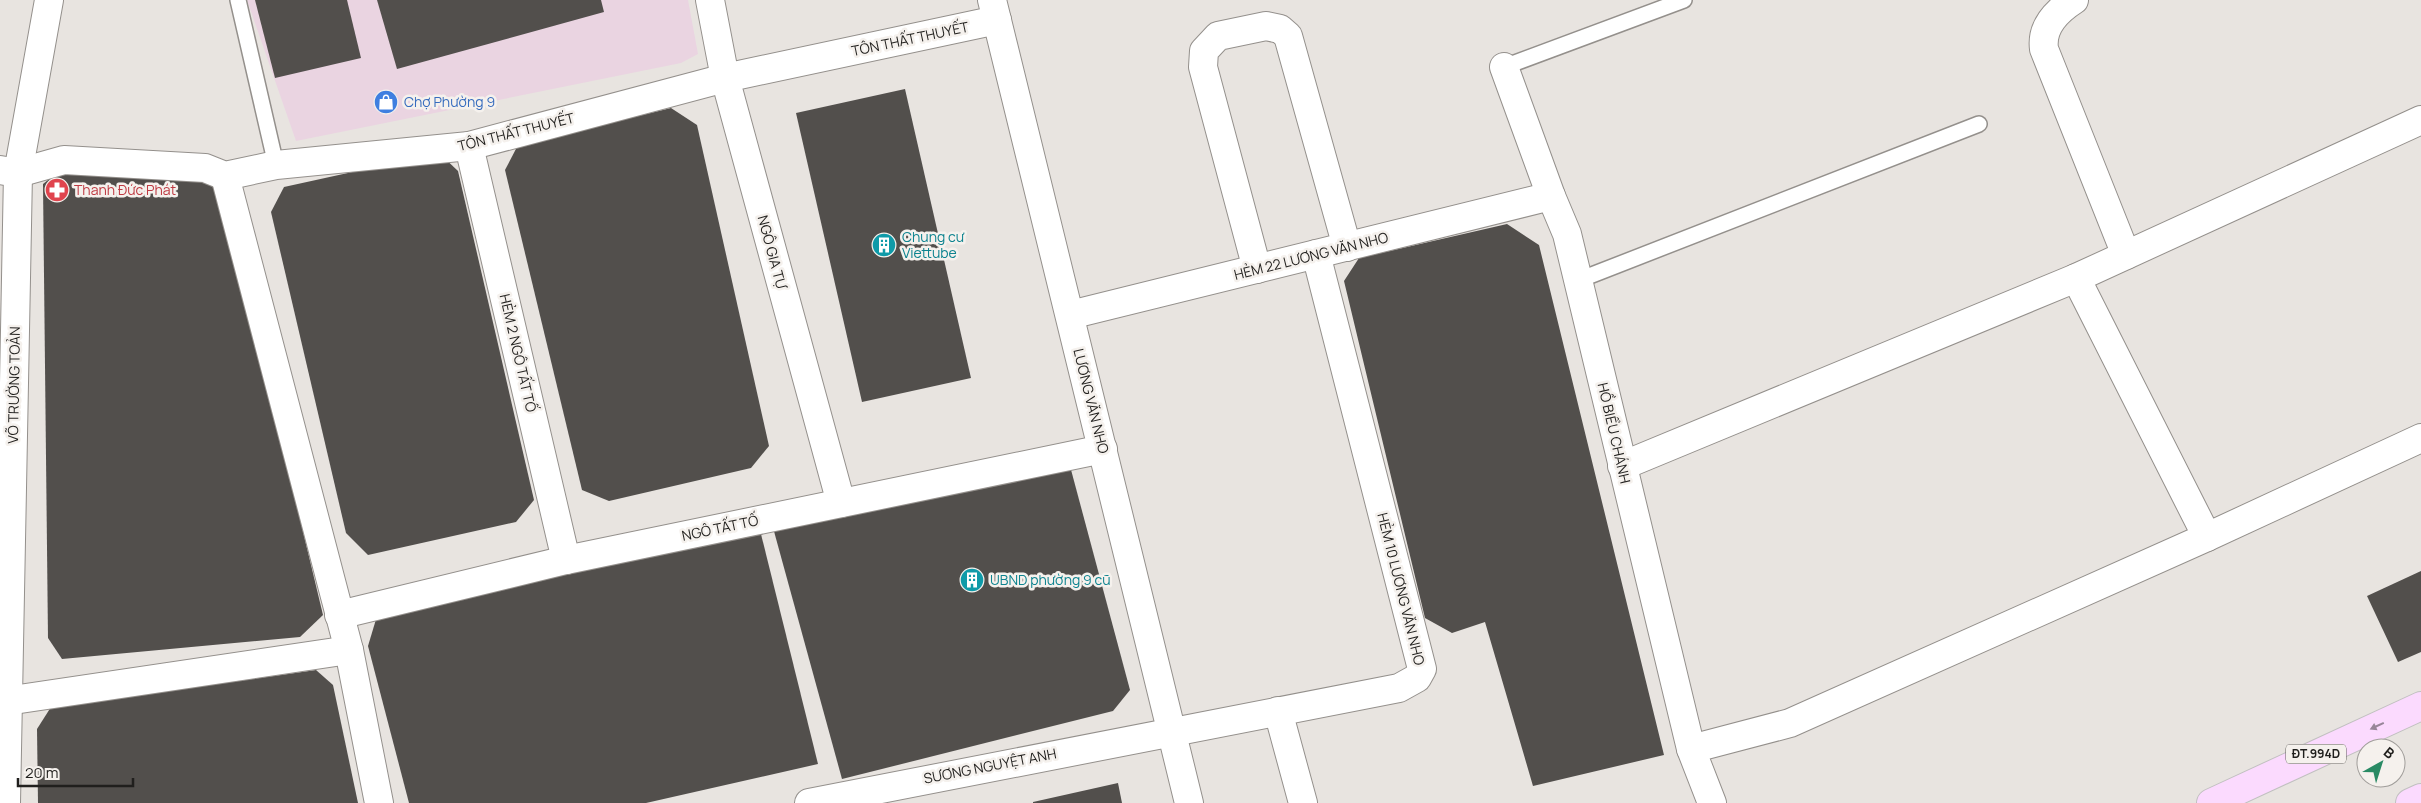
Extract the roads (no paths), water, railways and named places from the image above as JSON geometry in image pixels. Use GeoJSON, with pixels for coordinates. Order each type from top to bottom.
{"type":"FeatureCollection","features":[{"type":"Feature","properties":{"kind":"main road","name":"ĐT.994D"},"geometry":{"type":"LineString","coordinates":[[2211,803],[2421,706]]}},
{"type":"Feature","properties":{"kind":"main road"},"geometry":{"type":"LineString","coordinates":[[2410,803],[2421,798]]}},
{"type":"Feature","properties":{"kind":"street","name":"VÕ TRƯỜNG TOẢN"},"geometry":{"type":"LineString","coordinates":[[6,803],[4,701],[9,171],[49,0]]}},
{"type":"Feature","properties":{"kind":"street","name":"NGÔ GIA TỰ"},"geometry":{"type":"LineString","coordinates":[[710,0],[725,78],[841,503]]}},
{"type":"Feature","properties":{"kind":"street"},"geometry":{"type":"LineString","coordinates":[[2074,0],[2061,8],[2050,23],[2044,35],[2044,49],[2126,255]]}},
{"type":"Feature","properties":{"kind":"street","name":"TÔN THẤT THUYẾT"},"geometry":{"type":"LineString","coordinates":[[225,176],[276,165],[469,146],[725,78],[995,10]]}},
{"type":"Feature","properties":{"kind":"street","name":"LƯƠNG VĂN NHO"},"geometry":{"type":"LineString","coordinates":[[995,10],[1189,803]]}},
{"type":"Feature","properties":{"kind":"street"},"geometry":{"type":"LineString","coordinates":[[1257,269],[1203,67],[1204,51],[1218,36],[1266,26],[1280,29],[1288,36],[1347,246]]}},
{"type":"Feature","properties":{"kind":"street","name":"HỒ BIỂU CHÁNH"},"geometry":{"type":"LineString","coordinates":[[1504,67],[1551,196],[1567,234],[1691,749],[1712,803]]}},
{"type":"Feature","properties":{"kind":"street"},"geometry":{"type":"LineString","coordinates":[[1622,466],[2076,278],[2421,120]]}},
{"type":"Feature","properties":{"kind":"street","name":"HẺM 2 NGÔ TẤT TỐ"},"geometry":{"type":"LineString","coordinates":[[469,146],[566,560]]}},
{"type":"Feature","properties":{"kind":"street"},"geometry":{"type":"LineString","coordinates":[[9,171],[64,160],[205,168],[225,176],[349,650],[379,803]]}},
{"type":"Feature","properties":{"kind":"street","name":"HẺM 22 LƯƠNG VĂN NHO"},"geometry":{"type":"LineString","coordinates":[[1070,315],[1551,196]]}},
{"type":"Feature","properties":{"kind":"street","name":"HẺM 10 LƯƠNG VĂN NHO"},"geometry":{"type":"LineString","coordinates":[[1172,731],[1399,688],[1417,678],[1422,669],[1316,254]]}},
{"type":"Feature","properties":{"kind":"street"},"geometry":{"type":"LineString","coordinates":[[2076,278],[2207,537]]}},
{"type":"Feature","properties":{"kind":"street"},"geometry":{"type":"LineString","coordinates":[[1691,749],[1790,723],[2207,537],[2421,438]]}},
{"type":"Feature","properties":{"kind":"street","name":"NGÔ TẤT TỐ"},"geometry":{"type":"LineString","coordinates":[[339,615],[566,560],[1103,449]]}},
{"type":"Feature","properties":{"kind":"street"},"geometry":{"type":"LineString","coordinates":[[4,701],[349,650]]}},
{"type":"Feature","properties":{"kind":"street"},"geometry":{"type":"LineString","coordinates":[[1278,711],[1303,803]]}},
{"type":"Feature","properties":{"kind":"street","name":"SƯƠNG NGUYỆT ANH"},"geometry":{"type":"LineString","coordinates":[[809,803],[1172,731]]}},
{"type":"Feature","properties":{"kind":"lane"},"geometry":{"type":"LineString","coordinates":[[238,0],[276,165]]}},
{"type":"Feature","properties":{"kind":"lane"},"geometry":{"type":"LineString","coordinates":[[1504,67],[1684,0]]}},
{"type":"Feature","properties":{"kind":"lane"},"geometry":{"type":"LineString","coordinates":[[1579,280],[1979,124]]}},
{"type":"Feature","properties":{"kind":"place","name":"Chợ Phường 9"},"geometry":{"type":"Point","coordinates":[386,102]}},
{"type":"Feature","properties":{"kind":"place","name":"Thanh Đức Phát"},"geometry":{"type":"Point","coordinates":[57,190]}},
{"type":"Feature","properties":{"kind":"place","name":"Chung cư Viettube"},"geometry":{"type":"Point","coordinates":[884,245]}},
{"type":"Feature","properties":{"kind":"place","name":"UBND phường 9 cũ"},"geometry":{"type":"Point","coordinates":[972,580]}}]}
